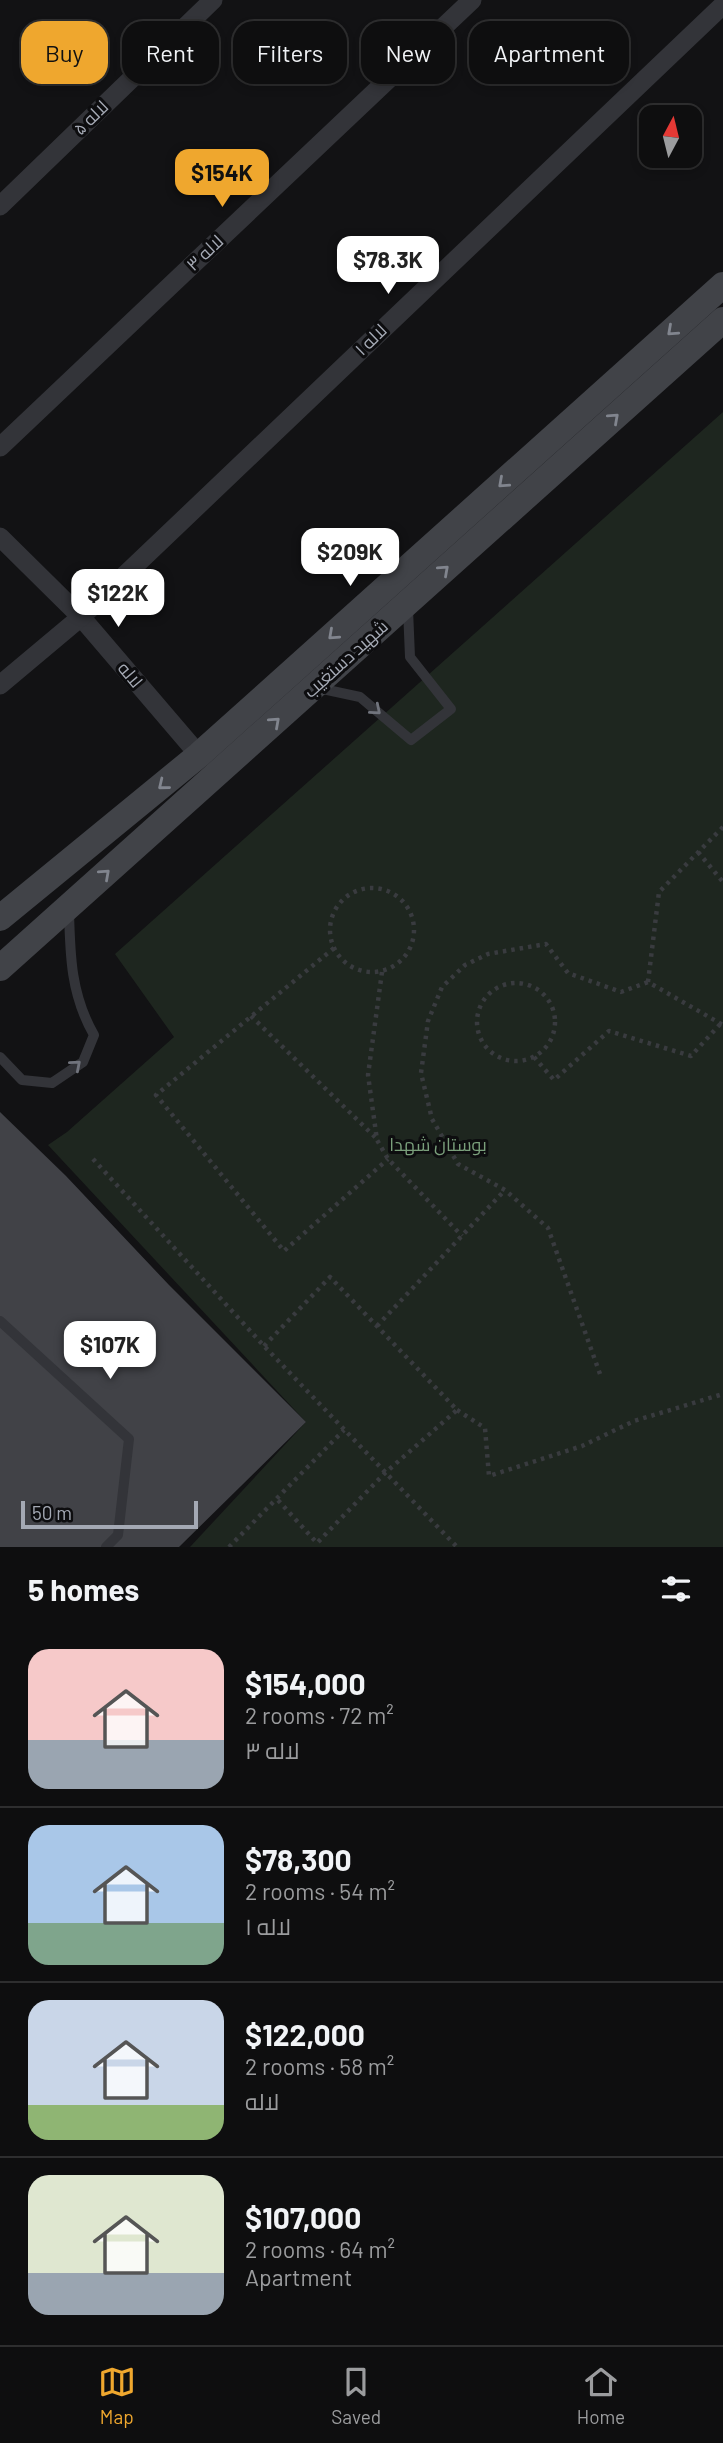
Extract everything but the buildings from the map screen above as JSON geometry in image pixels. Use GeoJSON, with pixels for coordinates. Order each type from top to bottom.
{"type":"FeatureCollection","features":[{"type":"Feature","properties":{"kind":"main road","name":"شهید دستغیب"},"geometry":{"type":"LineString","coordinates":[[0,918],[199,755],[723,285]]}},
{"type":"Feature","properties":{"kind":"main road","name":"شهید دستغیب"},"geometry":{"type":"LineString","coordinates":[[0,968],[723,320]]}},
{"type":"Feature","properties":{"kind":"street","name":"لاله ۵"},"geometry":{"type":"LineString","coordinates":[[0,206],[212,0]]}},
{"type":"Feature","properties":{"kind":"street","name":"لاله ۳"},"geometry":{"type":"LineString","coordinates":[[0,447],[472,0]]}},
{"type":"Feature","properties":{"kind":"street","name":"لاله ۱"},"geometry":{"type":"LineString","coordinates":[[0,685],[80,617],[723,5]]}},
{"type":"Feature","properties":{"kind":"street","name":"لاله"},"geometry":{"type":"LineString","coordinates":[[0,537],[80,617],[199,755]]}},
{"type":"Feature","properties":{"kind":"lane"},"geometry":{"type":"LineString","coordinates":[[314,687],[360,697],[411,740],[451,709],[410,657],[408,603]]}},
{"type":"Feature","properties":{"kind":"lane"},"geometry":{"type":"LineString","coordinates":[[0,1057],[22,1080],[52,1083],[83,1062],[94,1035],[79,1009],[70,953],[68,907]]}},
{"type":"Feature","properties":{"kind":"lane"},"geometry":{"type":"LineString","coordinates":[[0,1321],[129,1439],[118,1535],[106,1547]]}},
{"type":"Feature","properties":{"kind":"path"},"geometry":{"type":"LineString","coordinates":[[648,982],[659,892],[723,827]]}},
{"type":"Feature","properties":{"kind":"path"},"geometry":{"type":"LineString","coordinates":[[698,852],[723,882]]}},
{"type":"Feature","properties":{"kind":"path"},"geometry":{"type":"LineString","coordinates":[[362,888],[384,888],[403,900],[414,920],[414,942],[402,961],[382,972],[359,971],[340,960],[330,940],[330,917],[342,898],[362,888]]}},
{"type":"Feature","properties":{"kind":"path"},"geometry":{"type":"LineString","coordinates":[[534,1056],[554,1080],[609,1031],[691,1056],[722,1023],[648,982],[621,992],[568,973],[546,944],[488,954],[465,965],[442,987],[428,1021],[421,1073],[432,1119],[458,1164],[505,1190],[548,1228],[600,1374]]}},
{"type":"Feature","properties":{"kind":"path"},"geometry":{"type":"LineString","coordinates":[[334,948],[156,1095],[284,1251],[388,1159]]}},
{"type":"Feature","properties":{"kind":"path"},"geometry":{"type":"LineString","coordinates":[[377,1140],[368,1075],[382,972]]}},
{"type":"Feature","properties":{"kind":"path"},"geometry":{"type":"LineString","coordinates":[[506,984],[525,984],[541,992],[547,1000],[552,1007],[555,1026],[548,1044],[534,1056],[516,1061],[498,1057],[484,1044],[477,1027],[477,1018],[478,1008],[489,993],[506,984]]}},
{"type":"Feature","properties":{"kind":"path"},"geometry":{"type":"LineString","coordinates":[[251,1016],[377,1140],[388,1159],[462,1236]]}},
{"type":"Feature","properties":{"kind":"path"},"geometry":{"type":"LineString","coordinates":[[93,1160],[264,1346],[457,1547]]}},
{"type":"Feature","properties":{"kind":"path"},"geometry":{"type":"LineString","coordinates":[[377,1326],[505,1190]]}},
{"type":"Feature","properties":{"kind":"path"},"geometry":{"type":"LineString","coordinates":[[264,1346],[330,1277],[457,1410],[485,1428],[489,1476],[582,1446],[634,1421],[723,1394]]}},
{"type":"Feature","properties":{"kind":"path"},"geometry":{"type":"LineString","coordinates":[[276,1498],[317,1543],[385,1473],[457,1410]]}},
{"type":"Feature","properties":{"kind":"path"},"geometry":{"type":"LineString","coordinates":[[229,1547],[344,1430]]}},
{"type":"Feature","properties":{"kind":"green space","name":"بوستان شهدا"},"geometry":{"type":"Polygon","coordinates":[[[723,412],[723,1547],[190,1547],[306,1422],[48,1145],[67,1132],[174,1037],[115,954],[723,412]]]}}]}
